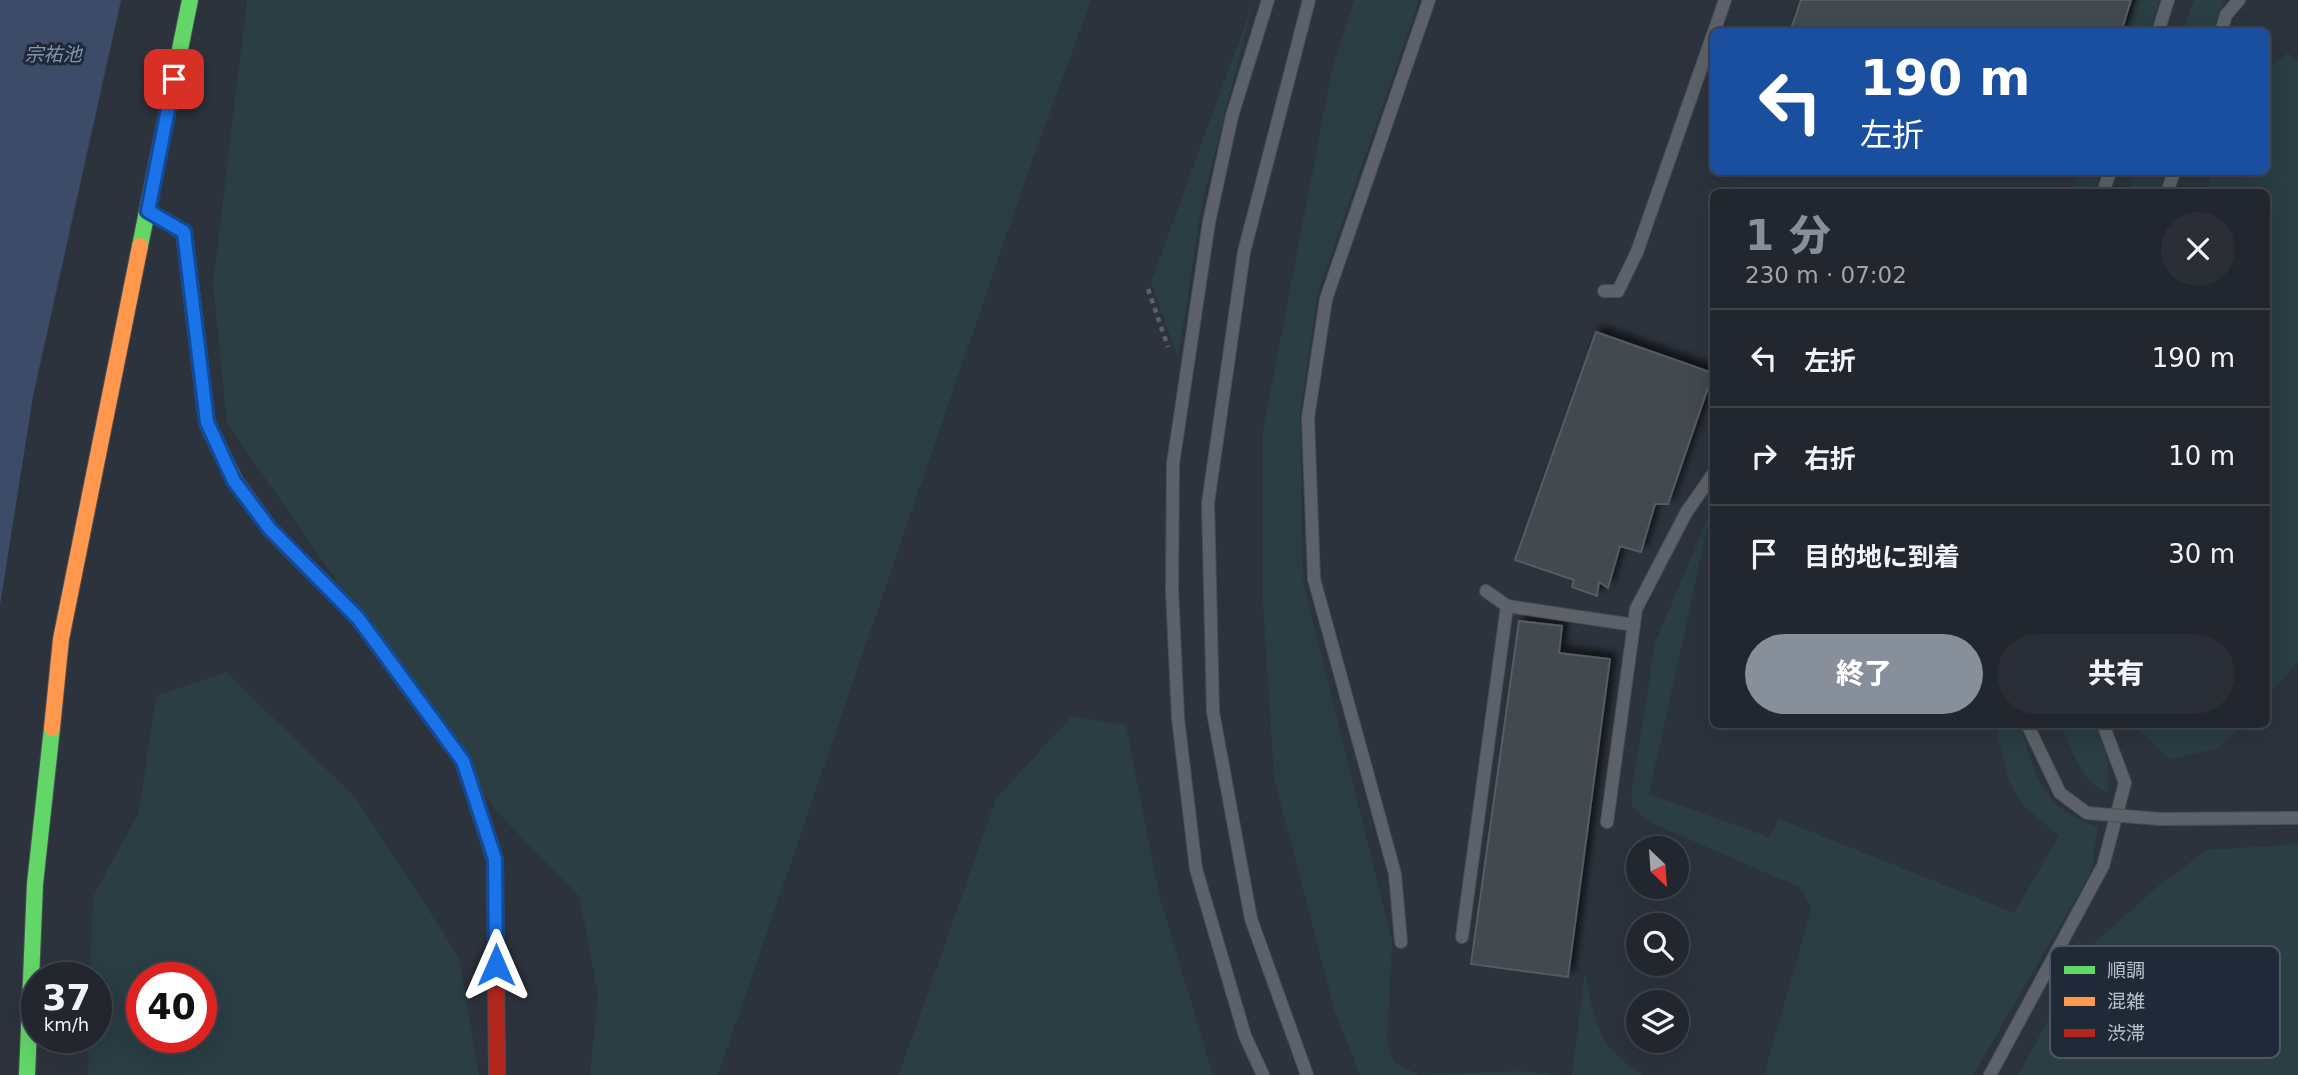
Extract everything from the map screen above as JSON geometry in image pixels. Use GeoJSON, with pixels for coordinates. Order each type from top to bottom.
{"type":"FeatureCollection","features":[{"type":"Feature","properties":{"kind":"street"},"geometry":{"type":"LineString","coordinates":[[27,1075],[35,884],[61,639],[190,0]]}},
{"type":"Feature","properties":{"kind":"street"},"geometry":{"type":"LineString","coordinates":[[148,211],[184,232],[207,422],[234,481],[270,529],[358,618],[463,761],[495,859],[497,1075]]}},
{"type":"Feature","properties":{"kind":"lane"},"geometry":{"type":"LineString","coordinates":[[1263,1075],[1245,1036],[1195,869],[1178,718],[1172,590],[1173,464],[1209,222],[1232,116],[1268,0]]}},
{"type":"Feature","properties":{"kind":"lane"},"geometry":{"type":"LineString","coordinates":[[1307,1075],[1251,919],[1213,712],[1208,503],[1244,253],[1309,0]]}},
{"type":"Feature","properties":{"kind":"lane"},"geometry":{"type":"LineString","coordinates":[[1401,942],[1395,874],[1314,579],[1308,418],[1326,299],[1429,0]]}},
{"type":"Feature","properties":{"kind":"lane"},"geometry":{"type":"LineString","coordinates":[[1716,28],[1725,0]]}},
{"type":"Feature","properties":{"kind":"lane"},"geometry":{"type":"LineString","coordinates":[[2159,28],[2168,0]]}},
{"type":"Feature","properties":{"kind":"lane"},"geometry":{"type":"LineString","coordinates":[[2222,28],[2226,15],[2239,0]]}},
{"type":"Feature","properties":{"kind":"lane"},"geometry":{"type":"LineString","coordinates":[[1604,291],[1618,291],[1637,252],[1710,44]]}},
{"type":"Feature","properties":{"kind":"lane"},"geometry":{"type":"LineString","coordinates":[[1607,822],[1636,609],[1674,537],[1710,479]]}},
{"type":"Feature","properties":{"kind":"lane"},"geometry":{"type":"LineString","coordinates":[[1486,591],[1507,606],[1634,625]]}},
{"type":"Feature","properties":{"kind":"lane"},"geometry":{"type":"LineString","coordinates":[[1462,937],[1507,606]]}},
{"type":"Feature","properties":{"kind":"lane"},"geometry":{"type":"LineString","coordinates":[[2029,728],[2060,793],[2087,813],[2160,819],[2298,818]]}},
{"type":"Feature","properties":{"kind":"lane"},"geometry":{"type":"LineString","coordinates":[[2060,946],[2103,866],[2125,783],[2104,728]]}},
{"type":"Feature","properties":{"kind":"lane"},"geometry":{"type":"LineString","coordinates":[[1990,1075],[2050,964]]}},
{"type":"Feature","properties":{"kind":"green space"},"geometry":{"type":"Polygon","coordinates":[[[247,0],[1091,0],[1028,172],[718,1075],[590,1075],[598,994],[579,896],[496,811],[227,423],[213,284],[247,0]]]}},
{"type":"Feature","properties":{"kind":"green space"},"geometry":{"type":"Polygon","coordinates":[[[1254,0],[1202,203],[1178,357],[1151,283],[1254,0]]]}},
{"type":"Feature","properties":{"kind":"green space"},"geometry":{"type":"Polygon","coordinates":[[[1354,0],[1419,0],[1318,292],[1300,413],[1303,581],[1392,941],[1387,1042],[1394,1062],[1418,1075],[1360,1075],[1334,1009],[1274,776],[1263,602],[1263,431],[1332,70],[1354,0]]]}},
{"type":"Feature","properties":{"kind":"green space"},"geometry":{"type":"Polygon","coordinates":[[[2136,0],[2160,0],[2150,28],[2126,28],[2136,0]]]}},
{"type":"Feature","properties":{"kind":"green space"},"geometry":{"type":"Polygon","coordinates":[[[2194,0],[2224,0],[2214,28],[2184,28],[2194,0]]]}},
{"type":"Feature","properties":{"kind":"green space"},"geometry":{"type":"Polygon","coordinates":[[[2288,53],[2298,62],[2298,662],[2270,693],[2270,189],[2207,189],[2213,175],[2270,175],[2270,67],[2288,53]]]}},
{"type":"Feature","properties":{"kind":"green space"},"geometry":{"type":"Polygon","coordinates":[[[2077,175],[2099,175],[2094,189],[2072,189],[2077,175]]]}},
{"type":"Feature","properties":{"kind":"green space"},"geometry":{"type":"Polygon","coordinates":[[[2134,175],[2164,175],[2159,189],[2129,189],[2134,175]]]}},
{"type":"Feature","properties":{"kind":"green space"},"geometry":{"type":"Polygon","coordinates":[[[1710,513],[1649,794],[1769,837],[1779,819],[2014,913],[2059,836],[2022,804],[2009,781],[1996,728],[2021,728],[2037,776],[2052,800],[2078,819],[2098,827],[2091,872],[1973,1075],[1764,1075],[1812,907],[1799,887],[1689,839],[1689,836],[1681,836],[1649,822],[1633,807],[1631,797],[1655,643],[1710,513]]]}},
{"type":"Feature","properties":{"kind":"green space"},"geometry":{"type":"Polygon","coordinates":[[[226,672],[355,797],[459,957],[479,1075],[88,1075],[89,1053],[112,1053],[112,962],[91,962],[93,897],[139,812],[156,696],[226,672]]]}},
{"type":"Feature","properties":{"kind":"green space"},"geometry":{"type":"Polygon","coordinates":[[[1072,716],[1126,725],[1159,895],[1213,1075],[899,1075],[996,799],[1072,716]]]}},
{"type":"Feature","properties":{"kind":"green space"},"geometry":{"type":"Polygon","coordinates":[[[2062,728],[2098,728],[2107,758],[2108,793],[2090,781],[2073,755],[2062,728]]]}},
{"type":"Feature","properties":{"kind":"green space"},"geometry":{"type":"Polygon","coordinates":[[[2138,728],[2238,728],[2221,747],[2169,760],[2138,728]]]}},
{"type":"Feature","properties":{"kind":"green space"},"geometry":{"type":"Polygon","coordinates":[[[2298,844],[2298,1075],[2018,1075],[2050,1017],[2050,1058],[2280,1058],[2280,946],[2091,946],[2164,881],[2208,850],[2298,844]]]}},
{"type":"Feature","properties":{"kind":"green space"},"geometry":{"type":"Polygon","coordinates":[[[1585,973],[1596,1020],[1607,1043],[1627,1064],[1643,1075],[1572,1075],[1585,973]]]}},
{"type":"Feature","properties":{"kind":"green space"},"geometry":{"type":"Polygon","coordinates":[[[1520,1071],[1556,1075],[1418,1075],[1520,1071]]]}},
{"type":"Feature","properties":{"kind":"water","name":"宗祐池"},"geometry":{"type":"Polygon","coordinates":[[[0,0],[121,0],[33,396],[0,605],[0,0]]]}},
{"type":"Feature","properties":{"kind":"building"},"geometry":{"type":"Polygon","coordinates":[[[1801,0],[2131,0],[2122,28],[1791,28],[1801,0]]]}},
{"type":"Feature","properties":{"kind":"building"},"geometry":{"type":"Polygon","coordinates":[[[1596,332],[1710,372],[1710,382],[1668,504],[1655,504],[1641,552],[1620,546],[1608,588],[1599,582],[1597,596],[1572,587],[1574,580],[1515,560],[1596,332]]]}},
{"type":"Feature","properties":{"kind":"building"},"geometry":{"type":"Polygon","coordinates":[[[1519,621],[1562,626],[1559,653],[1610,659],[1568,977],[1471,964],[1519,621]]]}},
{"type":"Feature","properties":{"kind":"traffic: fast"},"geometry":{"type":"LineString","coordinates":[[140,246],[190,0]]}},
{"type":"Feature","properties":{"kind":"traffic: fast"},"geometry":{"type":"LineString","coordinates":[[148,211],[184,232],[207,423],[235,481],[270,529],[358,618],[463,761],[473,791]]}},
{"type":"Feature","properties":{"kind":"traffic: fast"},"geometry":{"type":"LineString","coordinates":[[27,1075],[35,884],[52,728]]}},
{"type":"Feature","properties":{"kind":"traffic: slow"},"geometry":{"type":"LineString","coordinates":[[52,728],[61,639],[140,246]]}},
{"type":"Feature","properties":{"kind":"traffic: jam"},"geometry":{"type":"LineString","coordinates":[[473,791],[495,860],[497,1075]]}},
{"type":"Feature","properties":{"kind":"route"},"geometry":{"type":"LineString","coordinates":[[174,79],[148,211],[184,232],[207,422],[234,481],[270,529],[358,618],[463,761],[495,859],[496,965]]}}]}
